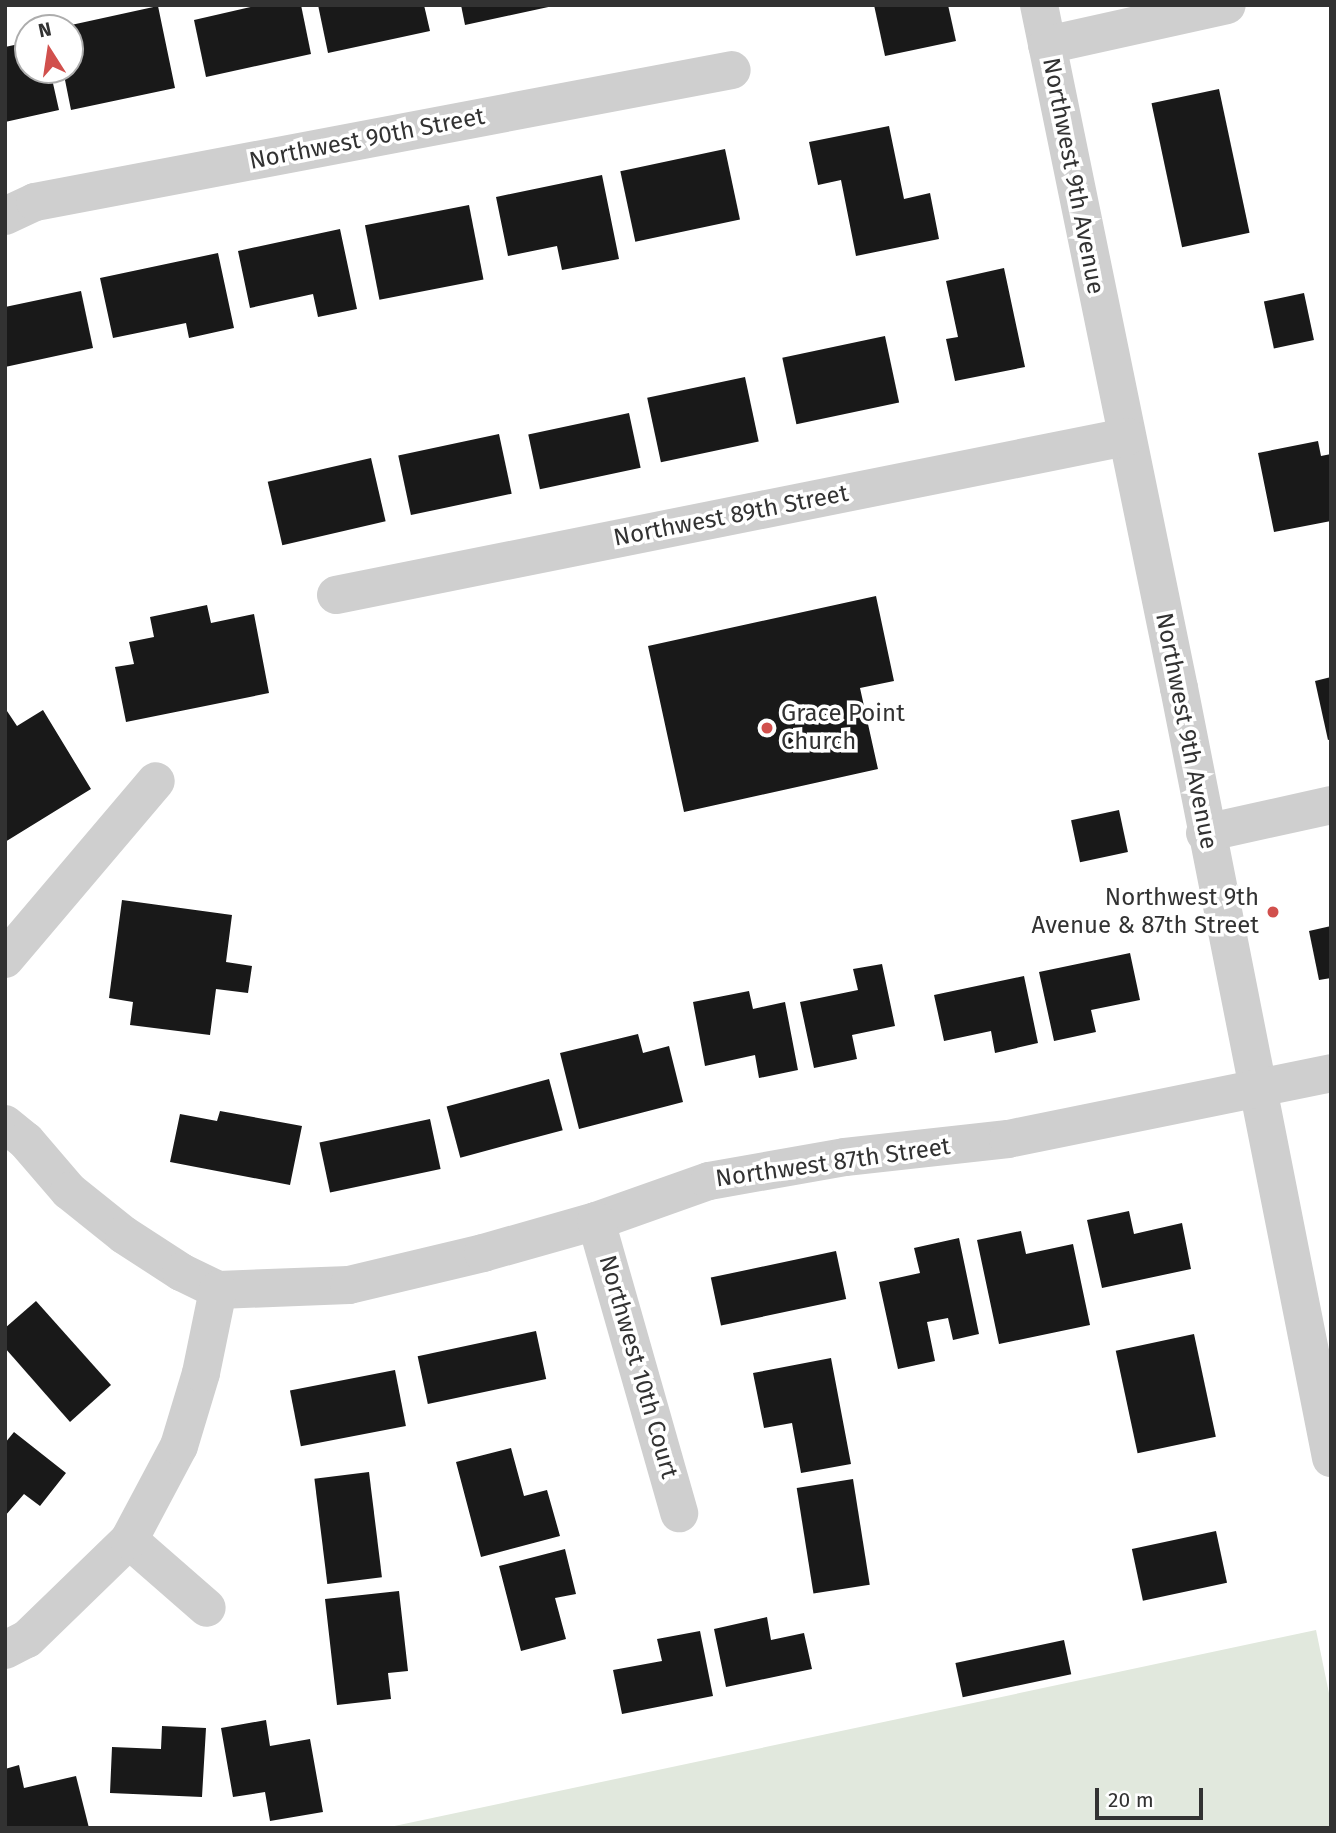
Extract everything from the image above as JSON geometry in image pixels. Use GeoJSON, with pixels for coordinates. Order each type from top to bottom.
{"type":"FeatureCollection","features":[{"type":"Feature","properties":{"kind":"street","name":"Northwest 9th Avenue"},"geometry":{"type":"LineString","coordinates":[[1039,5],[1179,688],[1205,833],[1331,1458]]}},
{"type":"Feature","properties":{"kind":"street"},"geometry":{"type":"LineString","coordinates":[[1047,44],[1227,5]]}},
{"type":"Feature","properties":{"kind":"street","name":"Northwest 90th Street"},"geometry":{"type":"LineString","coordinates":[[5,216],[35,202],[732,70]]}},
{"type":"Feature","properties":{"kind":"street","name":"Northwest 89th Street"},"geometry":{"type":"LineString","coordinates":[[336,595],[1126,437]]}},
{"type":"Feature","properties":{"kind":"street"},"geometry":{"type":"LineString","coordinates":[[5,960],[156,781]]}},
{"type":"Feature","properties":{"kind":"street"},"geometry":{"type":"LineString","coordinates":[[1205,833],[1331,805]]}},
{"type":"Feature","properties":{"kind":"street","name":"Northwest 87th Street"},"geometry":{"type":"LineString","coordinates":[[218,1290],[349,1285],[483,1253],[596,1221],[709,1181],[845,1157],[1008,1139],[1331,1073]]}},
{"type":"Feature","properties":{"kind":"street"},"geometry":{"type":"LineString","coordinates":[[5,1124],[26,1141],[69,1191],[124,1235],[181,1272],[218,1290],[201,1373],[179,1446],[130,1540],[26,1639],[5,1650]]}},
{"type":"Feature","properties":{"kind":"street","name":"Northwest 10th Court"},"geometry":{"type":"LineString","coordinates":[[596,1221],[679,1513]]}},
{"type":"Feature","properties":{"kind":"street"},"geometry":{"type":"LineString","coordinates":[[130,1540],[206,1608]]}},
{"type":"Feature","properties":{"kind":"shaded area"},"geometry":{"type":"Polygon","coordinates":[[[1316,1630],[1331,1703],[1331,1828],[385,1828],[1316,1630]]]}},
{"type":"Feature","properties":{"kind":"building"},"geometry":{"type":"Polygon","coordinates":[[[259,5],[301,5],[311,54],[206,77],[194,20],[259,5]]]}},
{"type":"Feature","properties":{"kind":"building"},"geometry":{"type":"Polygon","coordinates":[[[318,5],[424,5],[430,31],[328,53],[318,5]]]}},
{"type":"Feature","properties":{"kind":"building"},"geometry":{"type":"Polygon","coordinates":[[[461,5],[553,5],[553,6],[465,25],[461,5]]]}},
{"type":"Feature","properties":{"kind":"building"},"geometry":{"type":"Polygon","coordinates":[[[874,5],[948,5],[956,41],[885,56],[874,5]]]}},
{"type":"Feature","properties":{"kind":"building"},"geometry":{"type":"Polygon","coordinates":[[[158,6],[175,88],[71,110],[66,84],[84,84],[84,22],[158,6]]]}},
{"type":"Feature","properties":{"kind":"building"},"geometry":{"type":"Polygon","coordinates":[[[14,45],[14,84],[53,84],[59,110],[5,122],[5,47],[14,45]]]}},
{"type":"Feature","properties":{"kind":"building"},"geometry":{"type":"Polygon","coordinates":[[[1219,89],[1250,233],[1182,247],[1152,103],[1219,89]]]}},
{"type":"Feature","properties":{"kind":"building"},"geometry":{"type":"Polygon","coordinates":[[[889,126],[904,199],[930,193],[939,239],[856,256],[841,180],[818,185],[809,142],[889,126]]]}},
{"type":"Feature","properties":{"kind":"building"},"geometry":{"type":"Polygon","coordinates":[[[725,149],[740,219],[635,242],[620,171],[725,149]]]}},
{"type":"Feature","properties":{"kind":"building"},"geometry":{"type":"Polygon","coordinates":[[[602,175],[619,259],[562,270],[557,246],[508,256],[496,197],[602,175]]]}},
{"type":"Feature","properties":{"kind":"building"},"geometry":{"type":"Polygon","coordinates":[[[469,205],[484,280],[379,300],[365,225],[469,205]]]}},
{"type":"Feature","properties":{"kind":"building"},"geometry":{"type":"Polygon","coordinates":[[[340,229],[357,309],[318,317],[313,294],[250,308],[238,251],[340,229]]]}},
{"type":"Feature","properties":{"kind":"building"},"geometry":{"type":"Polygon","coordinates":[[[218,253],[234,328],[189,338],[186,323],[113,338],[100,278],[218,253]]]}},
{"type":"Feature","properties":{"kind":"building"},"geometry":{"type":"Polygon","coordinates":[[[1004,268],[1025,367],[955,381],[946,339],[958,337],[946,281],[1004,268]]]}},
{"type":"Feature","properties":{"kind":"building"},"geometry":{"type":"Polygon","coordinates":[[[81,291],[93,348],[5,367],[5,307],[81,291]]]}},
{"type":"Feature","properties":{"kind":"building"},"geometry":{"type":"Polygon","coordinates":[[[1304,293],[1314,340],[1274,348],[1264,302],[1304,293]]]}},
{"type":"Feature","properties":{"kind":"building"},"geometry":{"type":"Polygon","coordinates":[[[885,336],[899,403],[796,424],[782,358],[885,336]]]}},
{"type":"Feature","properties":{"kind":"building"},"geometry":{"type":"Polygon","coordinates":[[[745,377],[759,442],[661,462],[647,398],[745,377]]]}},
{"type":"Feature","properties":{"kind":"building"},"geometry":{"type":"Polygon","coordinates":[[[629,413],[641,468],[540,489],[528,434],[629,413]]]}},
{"type":"Feature","properties":{"kind":"building"},"geometry":{"type":"Polygon","coordinates":[[[499,434],[512,494],[411,515],[398,455],[499,434]]]}},
{"type":"Feature","properties":{"kind":"building"},"geometry":{"type":"Polygon","coordinates":[[[1318,441],[1321,456],[1331,454],[1331,521],[1274,532],[1258,453],[1318,441]]]}},
{"type":"Feature","properties":{"kind":"building"},"geometry":{"type":"Polygon","coordinates":[[[371,458],[386,521],[282,545],[268,482],[371,458]]]}},
{"type":"Feature","properties":{"kind":"building","name":"Grace Point Church"},"geometry":{"type":"Polygon","coordinates":[[[876,596],[894,681],[860,688],[878,769],[684,812],[648,646],[876,596]]]}},
{"type":"Feature","properties":{"kind":"building"},"geometry":{"type":"Polygon","coordinates":[[[207,605],[211,623],[254,614],[269,693],[126,722],[115,667],[134,664],[129,642],[154,637],[150,617],[207,605]]]}},
{"type":"Feature","properties":{"kind":"building"},"geometry":{"type":"Polygon","coordinates":[[[1331,677],[1331,739],[1328,740],[1315,681],[1331,677]]]}},
{"type":"Feature","properties":{"kind":"building"},"geometry":{"type":"Polygon","coordinates":[[[5,708],[17,726],[43,710],[91,789],[5,842],[5,708]]]}},
{"type":"Feature","properties":{"kind":"building"},"geometry":{"type":"Polygon","coordinates":[[[1119,810],[1128,852],[1080,862],[1071,820],[1119,810]]]}},
{"type":"Feature","properties":{"kind":"building"},"geometry":{"type":"Polygon","coordinates":[[[122,900],[232,915],[226,962],[252,966],[248,993],[216,989],[210,1035],[130,1025],[133,1002],[109,998],[122,900]]]}},
{"type":"Feature","properties":{"kind":"building"},"geometry":{"type":"Polygon","coordinates":[[[1331,926],[1331,978],[1319,980],[1309,931],[1331,926]]]}},
{"type":"Feature","properties":{"kind":"building"},"geometry":{"type":"Polygon","coordinates":[[[1130,953],[1140,1000],[1091,1010],[1096,1032],[1054,1041],[1039,972],[1130,953]]]}},
{"type":"Feature","properties":{"kind":"building"},"geometry":{"type":"Polygon","coordinates":[[[882,964],[895,1026],[852,1035],[857,1059],[814,1068],[800,1002],[858,990],[853,969],[882,964]]]}},
{"type":"Feature","properties":{"kind":"building"},"geometry":{"type":"Polygon","coordinates":[[[1024,976],[1038,1043],[995,1053],[991,1031],[944,1041],[934,995],[1024,976]]]}},
{"type":"Feature","properties":{"kind":"building"},"geometry":{"type":"Polygon","coordinates":[[[749,991],[753,1009],[785,1002],[798,1070],[759,1078],[755,1055],[705,1066],[693,1002],[749,991]]]}},
{"type":"Feature","properties":{"kind":"building"},"geometry":{"type":"Polygon","coordinates":[[[638,1034],[643,1053],[669,1046],[683,1102],[579,1129],[560,1053],[638,1034]]]}},
{"type":"Feature","properties":{"kind":"building"},"geometry":{"type":"Polygon","coordinates":[[[549,1079],[563,1130],[460,1158],[447,1106],[549,1079]]]}},
{"type":"Feature","properties":{"kind":"building"},"geometry":{"type":"Polygon","coordinates":[[[220,1111],[302,1126],[290,1185],[170,1162],[180,1114],[217,1121],[220,1111]]]}},
{"type":"Feature","properties":{"kind":"building"},"geometry":{"type":"Polygon","coordinates":[[[430,1119],[441,1169],[330,1192],[319,1142],[430,1119]]]}},
{"type":"Feature","properties":{"kind":"building"},"geometry":{"type":"Polygon","coordinates":[[[1129,1211],[1134,1234],[1182,1223],[1191,1269],[1102,1288],[1087,1220],[1129,1211]]]}},
{"type":"Feature","properties":{"kind":"building"},"geometry":{"type":"Polygon","coordinates":[[[1021,1231],[1026,1254],[1073,1244],[1090,1325],[999,1344],[977,1240],[1021,1231]]]}},
{"type":"Feature","properties":{"kind":"building"},"geometry":{"type":"Polygon","coordinates":[[[959,1238],[979,1334],[953,1340],[948,1318],[927,1322],[935,1361],[898,1369],[879,1282],[920,1273],[914,1248],[959,1238]]]}},
{"type":"Feature","properties":{"kind":"building"},"geometry":{"type":"Polygon","coordinates":[[[836,1251],[846,1299],[721,1326],[711,1278],[836,1251]]]}},
{"type":"Feature","properties":{"kind":"building"},"geometry":{"type":"Polygon","coordinates":[[[36,1301],[111,1385],[70,1422],[5,1348],[5,1328],[36,1301]]]}},
{"type":"Feature","properties":{"kind":"building"},"geometry":{"type":"Polygon","coordinates":[[[536,1331],[546,1379],[428,1404],[418,1356],[536,1331]]]}},
{"type":"Feature","properties":{"kind":"building"},"geometry":{"type":"Polygon","coordinates":[[[1194,1334],[1216,1437],[1138,1453],[1116,1351],[1194,1334]]]}},
{"type":"Feature","properties":{"kind":"building"},"geometry":{"type":"Polygon","coordinates":[[[831,1358],[851,1464],[801,1473],[792,1423],[764,1428],[753,1373],[831,1358]]]}},
{"type":"Feature","properties":{"kind":"building"},"geometry":{"type":"Polygon","coordinates":[[[395,1370],[406,1426],[301,1446],[290,1390],[395,1370]]]}},
{"type":"Feature","properties":{"kind":"building"},"geometry":{"type":"Polygon","coordinates":[[[14,1432],[66,1473],[40,1506],[24,1494],[5,1516],[5,1443],[14,1432]]]}},
{"type":"Feature","properties":{"kind":"building"},"geometry":{"type":"Polygon","coordinates":[[[511,1448],[524,1496],[547,1490],[560,1536],[481,1557],[456,1462],[511,1448]]]}},
{"type":"Feature","properties":{"kind":"building"},"geometry":{"type":"Polygon","coordinates":[[[369,1472],[382,1577],[327,1584],[314,1479],[369,1472]]]}},
{"type":"Feature","properties":{"kind":"building"},"geometry":{"type":"Polygon","coordinates":[[[853,1479],[870,1585],[813,1594],[797,1488],[853,1479]]]}},
{"type":"Feature","properties":{"kind":"building"},"geometry":{"type":"Polygon","coordinates":[[[1216,1531],[1227,1583],[1143,1601],[1132,1549],[1216,1531]]]}},
{"type":"Feature","properties":{"kind":"building"},"geometry":{"type":"Polygon","coordinates":[[[565,1549],[576,1594],[555,1598],[566,1639],[521,1651],[499,1566],[565,1549]]]}},
{"type":"Feature","properties":{"kind":"building"},"geometry":{"type":"Polygon","coordinates":[[[399,1591],[408,1671],[388,1673],[391,1699],[337,1705],[325,1599],[399,1591]]]}},
{"type":"Feature","properties":{"kind":"building"},"geometry":{"type":"Polygon","coordinates":[[[767,1617],[771,1640],[804,1633],[812,1669],[726,1687],[714,1629],[767,1617]]]}},
{"type":"Feature","properties":{"kind":"building"},"geometry":{"type":"Polygon","coordinates":[[[700,1631],[713,1696],[622,1714],[613,1670],[662,1661],[657,1639],[700,1631]]]}},
{"type":"Feature","properties":{"kind":"building"},"geometry":{"type":"Polygon","coordinates":[[[1064,1640],[1071,1674],[963,1697],[955,1663],[1064,1640]]]}},
{"type":"Feature","properties":{"kind":"building"},"geometry":{"type":"Polygon","coordinates":[[[266,1720],[270,1746],[310,1739],[323,1812],[270,1821],[265,1792],[233,1797],[221,1728],[266,1720]]]}},
{"type":"Feature","properties":{"kind":"building"},"geometry":{"type":"Polygon","coordinates":[[[162,1726],[206,1728],[202,1797],[110,1793],[112,1747],[161,1749],[162,1726]]]}},
{"type":"Feature","properties":{"kind":"building"},"geometry":{"type":"Polygon","coordinates":[[[19,1765],[24,1788],[76,1776],[89,1828],[5,1828],[5,1769],[19,1765]]]}},
{"type":"Feature","properties":{"kind":"place","name":"Grace Point Church"},"geometry":{"type":"Point","coordinates":[767,728]}},
{"type":"Feature","properties":{"kind":"place","name":"Northwest 9th Avenue & 87th Street"},"geometry":{"type":"Point","coordinates":[1273,912]}}]}
